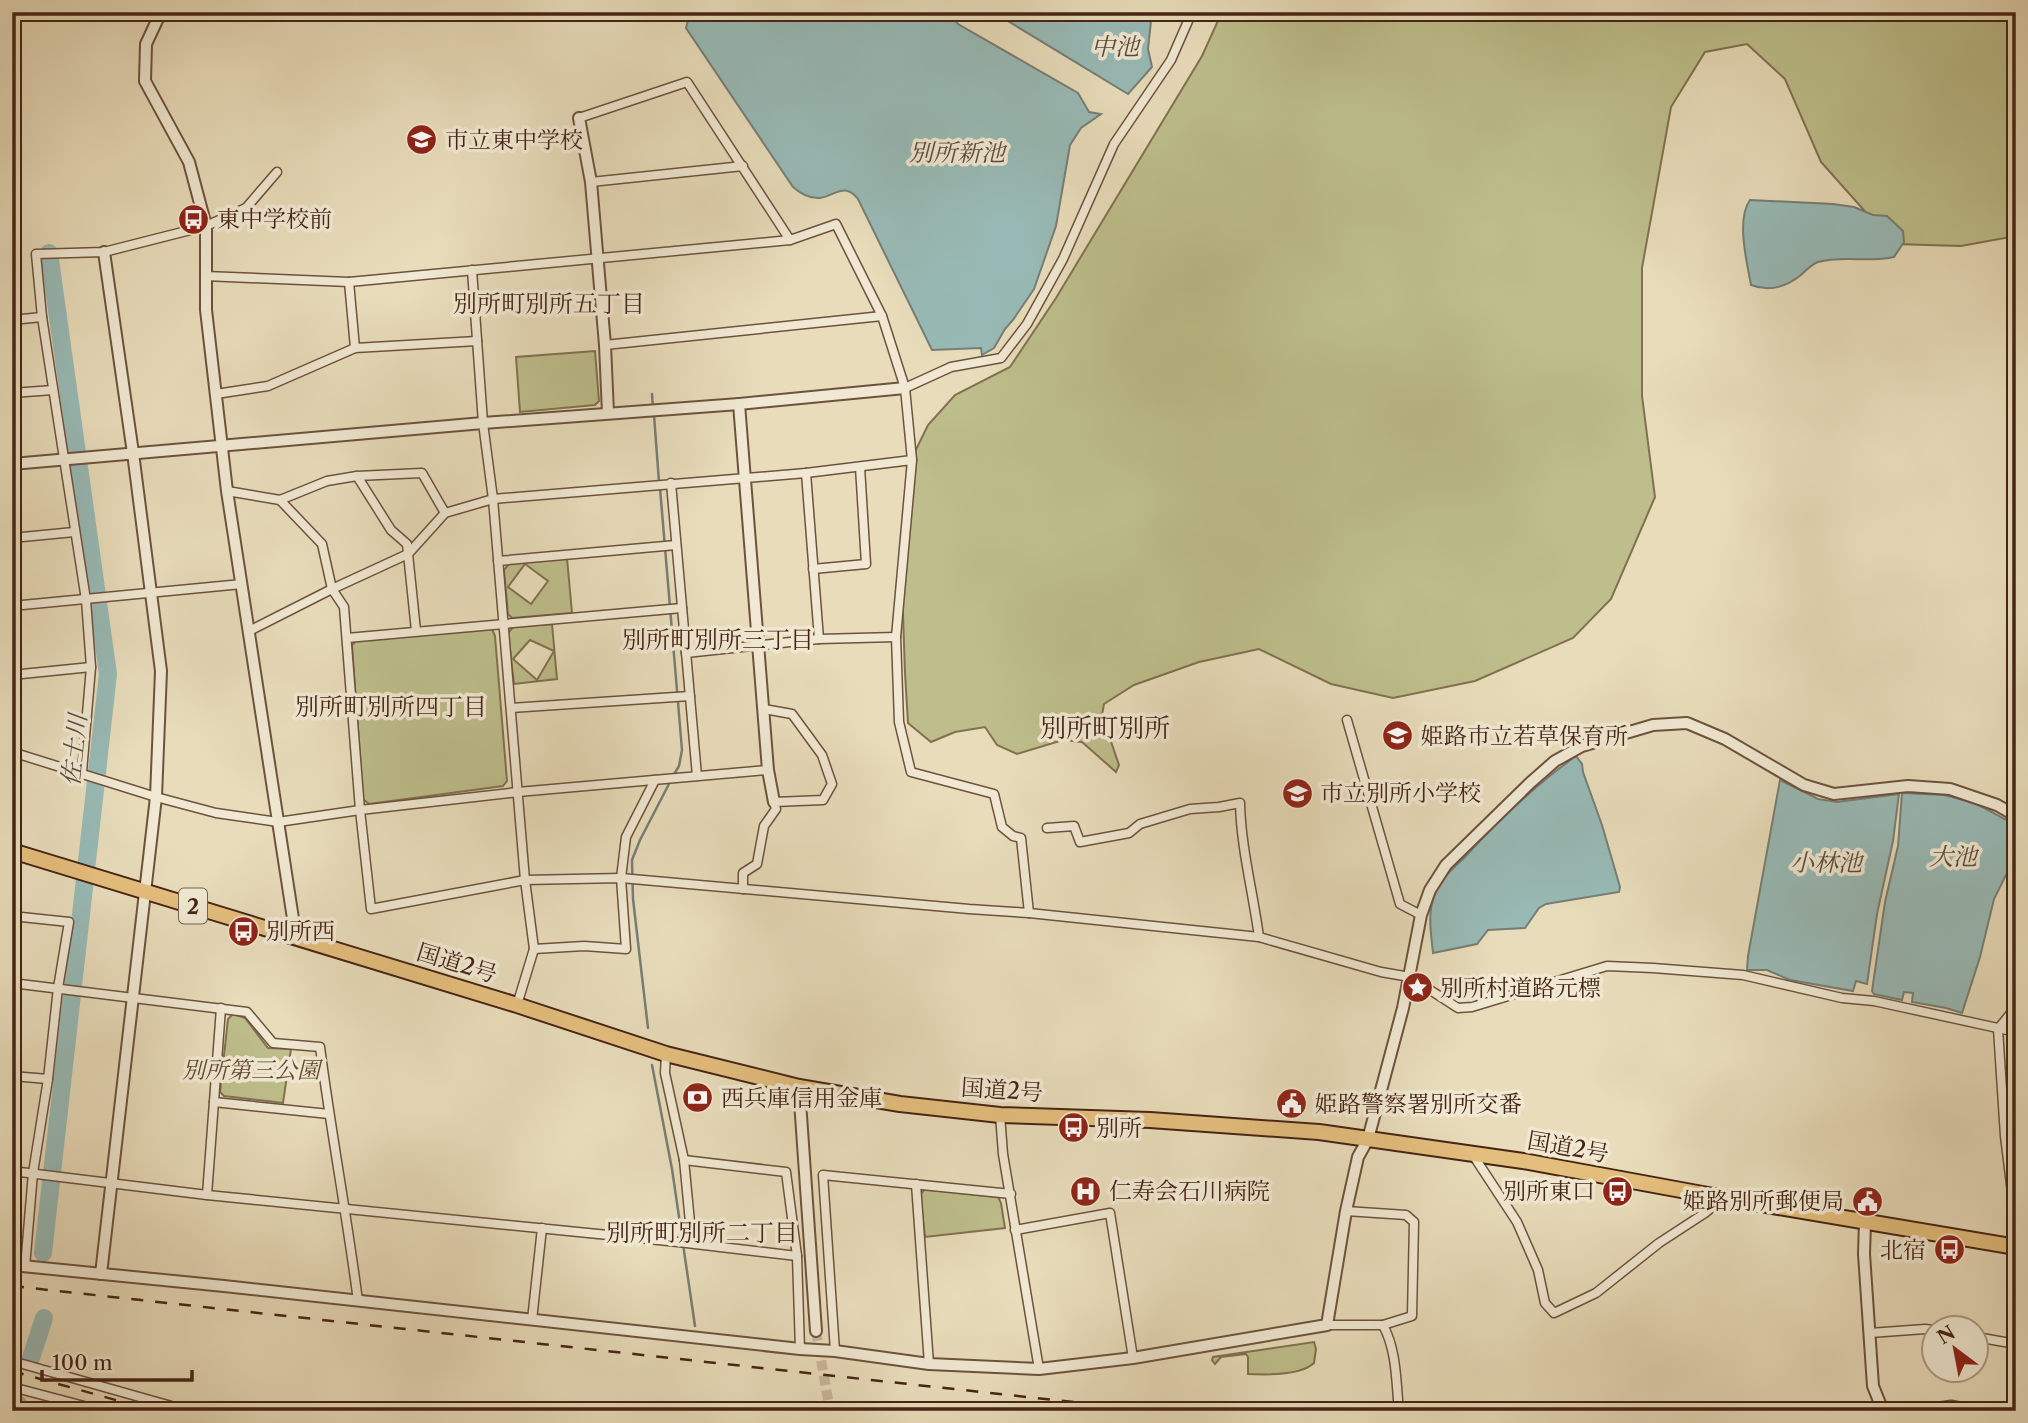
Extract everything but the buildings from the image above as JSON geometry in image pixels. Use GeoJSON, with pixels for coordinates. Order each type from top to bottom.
{"type":"FeatureCollection","features":[{"type":"Feature","properties":{"kind":"highway","name":"国道2号"},"geometry":{"type":"LineString","coordinates":[[12,851],[517,1005],[666,1054],[799,1087],[900,1104],[1000,1115],[1263,1126],[1319,1132],[1524,1161],[2016,1247]]}},
{"type":"Feature","properties":{"kind":"street"},"geometry":{"type":"LineString","coordinates":[[161,12],[146,44],[145,81],[189,162],[206,226],[206,310],[227,491],[296,938]]}},
{"type":"Feature","properties":{"kind":"street"},"geometry":{"type":"LineString","coordinates":[[12,464],[483,423],[739,404],[905,387],[951,367],[1001,358],[1020,333],[1063,259],[1114,144],[1171,60],[1192,12]]}},
{"type":"Feature","properties":{"kind":"street"},"geometry":{"type":"LineString","coordinates":[[608,413],[605,345],[590,182],[579,118],[687,82],[790,240]]}},
{"type":"Feature","properties":{"kind":"street"},"geometry":{"type":"LineString","coordinates":[[590,182],[743,166]]}},
{"type":"Feature","properties":{"kind":"street"},"geometry":{"type":"LineString","coordinates":[[85,774],[94,599],[74,531],[73,460],[53,390],[36,254],[104,252],[206,226],[246,208],[278,172]]}},
{"type":"Feature","properties":{"kind":"street"},"geometry":{"type":"LineString","coordinates":[[205,276],[349,282],[790,240],[836,224],[882,316],[905,387],[912,460],[896,637],[899,722],[911,772],[994,794],[1002,827],[1013,836],[1021,838],[1029,913]]}},
{"type":"Feature","properties":{"kind":"street"},"geometry":{"type":"LineString","coordinates":[[101,1273],[156,797],[161,671],[104,252]]}},
{"type":"Feature","properties":{"kind":"street"},"geometry":{"type":"LineString","coordinates":[[472,270],[483,423],[493,499],[525,880],[534,949],[517,1005]]}},
{"type":"Feature","properties":{"kind":"street"},"geometry":{"type":"LineString","coordinates":[[349,282],[355,348]]}},
{"type":"Feature","properties":{"kind":"street"},"geometry":{"type":"LineString","coordinates":[[605,345],[882,316]]}},
{"type":"Feature","properties":{"kind":"street"},"geometry":{"type":"LineString","coordinates":[[12,320],[42,317]]}},
{"type":"Feature","properties":{"kind":"street"},"geometry":{"type":"LineString","coordinates":[[216,394],[268,386],[355,348],[477,341]]}},
{"type":"Feature","properties":{"kind":"street"},"geometry":{"type":"LineString","coordinates":[[12,393],[53,390]]}},
{"type":"Feature","properties":{"kind":"street"},"geometry":{"type":"LineString","coordinates":[[739,404],[768,770],[776,809],[764,826],[757,864],[743,873],[743,889]]}},
{"type":"Feature","properties":{"kind":"street"},"geometry":{"type":"LineString","coordinates":[[249,631],[408,554],[445,513],[493,499],[806,473],[912,460]]}},
{"type":"Feature","properties":{"kind":"street"},"geometry":{"type":"LineString","coordinates":[[813,569],[866,564],[860,467]]}},
{"type":"Feature","properties":{"kind":"street"},"geometry":{"type":"LineString","coordinates":[[227,491],[280,500],[327,481],[358,476],[422,473],[445,513]]}},
{"type":"Feature","properties":{"kind":"street"},"geometry":{"type":"LineString","coordinates":[[806,473],[819,639]]}},
{"type":"Feature","properties":{"kind":"street"},"geometry":{"type":"LineString","coordinates":[[358,476],[391,530],[407,544],[416,631]]}},
{"type":"Feature","properties":{"kind":"street"},"geometry":{"type":"LineString","coordinates":[[671,483],[697,776]]}},
{"type":"Feature","properties":{"kind":"street"},"geometry":{"type":"LineString","coordinates":[[280,500],[322,544],[332,589],[344,607],[360,810],[371,909],[525,880],[621,878],[1029,913],[1259,937],[1381,972],[1410,977],[1458,1008],[1472,1007],[1606,966],[1743,975],[1842,998],[1874,1001],[2016,1032]]}},
{"type":"Feature","properties":{"kind":"street"},"geometry":{"type":"LineString","coordinates":[[12,538],[74,531]]}},
{"type":"Feature","properties":{"kind":"street"},"geometry":{"type":"LineString","coordinates":[[498,561],[676,545]]}},
{"type":"Feature","properties":{"kind":"street"},"geometry":{"type":"LineString","coordinates":[[12,606],[242,584]]}},
{"type":"Feature","properties":{"kind":"street"},"geometry":{"type":"LineString","coordinates":[[347,638],[682,608]]}},
{"type":"Feature","properties":{"kind":"street"},"geometry":{"type":"LineString","coordinates":[[686,653],[819,639],[896,637]]}},
{"type":"Feature","properties":{"kind":"street"},"geometry":{"type":"LineString","coordinates":[[12,675],[91,667]]}},
{"type":"Feature","properties":{"kind":"street"},"geometry":{"type":"LineString","coordinates":[[511,708],[690,696]]}},
{"type":"Feature","properties":{"kind":"street"},"geometry":{"type":"LineString","coordinates":[[764,709],[792,714],[821,755],[832,784],[823,800],[774,802]]}},
{"type":"Feature","properties":{"kind":"street"},"geometry":{"type":"LineString","coordinates":[[1347,720],[1399,904],[1421,915]]}},
{"type":"Feature","properties":{"kind":"street"},"geometry":{"type":"LineString","coordinates":[[1326,1325],[1358,1157],[1368,1139],[1410,977],[1421,915],[1430,890],[1446,865],[1555,761],[1582,746],[1653,725],[1687,723],[1725,739],[1804,785],[1833,794],[1908,786],[1950,789],[1997,805],[2016,816]]}},
{"type":"Feature","properties":{"kind":"street"},"geometry":{"type":"LineString","coordinates":[[12,752],[216,813],[278,821],[518,792],[768,770]]}},
{"type":"Feature","properties":{"kind":"street"},"geometry":{"type":"LineString","coordinates":[[534,949],[584,946],[626,949],[621,878],[626,837],[655,779]]}},
{"type":"Feature","properties":{"kind":"street"},"geometry":{"type":"LineString","coordinates":[[1047,828],[1074,826],[1080,842],[1129,833],[1140,824],[1190,809],[1240,803],[1240,827],[1259,937]]}},
{"type":"Feature","properties":{"kind":"street"},"geometry":{"type":"LineString","coordinates":[[12,916],[69,922],[62,988],[33,1174],[25,1267]]}},
{"type":"Feature","properties":{"kind":"street"},"geometry":{"type":"LineString","coordinates":[[12,984],[247,1012],[273,1043],[320,1047],[358,1301]]}},
{"type":"Feature","properties":{"kind":"street"},"geometry":{"type":"LineString","coordinates":[[2016,1007],[1998,1029],[2005,1136],[2016,1225]]}},
{"type":"Feature","properties":{"kind":"street"},"geometry":{"type":"LineString","coordinates":[[206,1195],[221,1008]]}},
{"type":"Feature","properties":{"kind":"street"},"geometry":{"type":"LineString","coordinates":[[666,1054],[665,1073],[684,1160],[685,1243]]}},
{"type":"Feature","properties":{"kind":"street"},"geometry":{"type":"LineString","coordinates":[[12,1076],[48,1079]]}},
{"type":"Feature","properties":{"kind":"street"},"geometry":{"type":"LineString","coordinates":[[799,1087],[816,1331]]}},
{"type":"Feature","properties":{"kind":"street"},"geometry":{"type":"LineString","coordinates":[[214,1102],[329,1114]]}},
{"type":"Feature","properties":{"kind":"street"},"geometry":{"type":"LineString","coordinates":[[1000,1115],[1003,1154],[1039,1368]]}},
{"type":"Feature","properties":{"kind":"street"},"geometry":{"type":"LineString","coordinates":[[1473,1155],[1517,1222],[1538,1269],[1545,1303],[1554,1313],[1596,1293],[1659,1243],[1716,1205],[1719,1197]]}},
{"type":"Feature","properties":{"kind":"street"},"geometry":{"type":"LineString","coordinates":[[684,1160],[786,1172],[797,1256],[800,1349]]}},
{"type":"Feature","properties":{"kind":"street"},"geometry":{"type":"LineString","coordinates":[[12,1171],[206,1195],[797,1256]]}},
{"type":"Feature","properties":{"kind":"street"},"geometry":{"type":"LineString","coordinates":[[835,1351],[823,1175],[1011,1194]]}},
{"type":"Feature","properties":{"kind":"street"},"geometry":{"type":"LineString","coordinates":[[916,1184],[929,1364]]}},
{"type":"Feature","properties":{"kind":"street"},"geometry":{"type":"LineString","coordinates":[[12,1265],[835,1351],[929,1364],[1039,1368],[1133,1357],[1326,1325],[1383,1325],[1412,1316],[1414,1222],[1406,1215],[1346,1211]]}},
{"type":"Feature","properties":{"kind":"street"},"geometry":{"type":"LineString","coordinates":[[1015,1230],[1110,1213],[1133,1357]]}},
{"type":"Feature","properties":{"kind":"street"},"geometry":{"type":"LineString","coordinates":[[1866,1222],[1864,1254],[1873,1386],[1883,1411]]}},
{"type":"Feature","properties":{"kind":"street"},"geometry":{"type":"LineString","coordinates":[[532,1320],[542,1228]]}},
{"type":"Feature","properties":{"kind":"street"},"geometry":{"type":"LineString","coordinates":[[1383,1325],[1394,1356],[1399,1411]]}},
{"type":"Feature","properties":{"kind":"street"},"geometry":{"type":"LineString","coordinates":[[1870,1333],[1920,1329]]}},
{"type":"Feature","properties":{"kind":"street"},"geometry":{"type":"LineString","coordinates":[[1990,1339],[2016,1344]]}},
{"type":"Feature","properties":{"kind":"street"},"geometry":{"type":"LineString","coordinates":[[12,1361],[189,1411]]}},
{"type":"Feature","properties":{"kind":"street"},"geometry":{"type":"LineString","coordinates":[[12,1387],[103,1411]]}},
{"type":"Feature","properties":{"kind":"street"},"geometry":{"type":"LineString","coordinates":[[1911,1411],[1951,1405],[1982,1411]]}},
{"type":"Feature","properties":{"kind":"green space"},"geometry":{"type":"Polygon","coordinates":[[[1222,12],[2016,12],[2016,236],[1961,246],[1894,244],[1821,162],[1785,79],[1747,44],[1705,52],[1671,107],[1642,268],[1642,396],[1655,497],[1611,599],[1573,638],[1475,681],[1393,698],[1331,684],[1259,649],[1199,662],[1134,685],[1104,704],[1102,715],[1119,765],[1116,772],[1082,742],[1063,740],[1017,754],[997,745],[985,727],[955,732],[931,742],[908,723],[901,556],[908,466],[928,425],[955,395],[1010,367],[1056,298],[1202,56],[1222,12]]]}},
{"type":"Feature","properties":{"kind":"green space"},"geometry":{"type":"Polygon","coordinates":[[[595,351],[599,401],[595,405],[520,412],[516,357],[595,351]]]}},
{"type":"Feature","properties":{"kind":"green space"},"geometry":{"type":"Polygon","coordinates":[[[567,558],[572,613],[512,618],[508,614],[504,570],[509,564],[567,558]],[[525,564],[508,587],[531,604],[548,581],[525,564]]]}},
{"type":"Feature","properties":{"kind":"green space"},"geometry":{"type":"Polygon","coordinates":[[[552,624],[557,679],[514,684],[508,633],[513,627],[552,624]],[[530,640],[513,659],[537,680],[554,651],[530,640]]]}},
{"type":"Feature","properties":{"kind":"green space"},"geometry":{"type":"Polygon","coordinates":[[[492,629],[495,636],[507,781],[503,786],[369,804],[363,799],[352,645],[357,640],[492,629]]]}},
{"type":"Feature","properties":{"kind":"green space","name":"別所第三公園"},"geometry":{"type":"Polygon","coordinates":[[[233,1014],[245,1018],[268,1048],[291,1049],[283,1103],[224,1096],[220,1092],[228,1019],[233,1014]]]}},
{"type":"Feature","properties":{"kind":"green space"},"geometry":{"type":"Polygon","coordinates":[[[925,1189],[998,1197],[1005,1228],[925,1237],[920,1195],[925,1189]]]}},
{"type":"Feature","properties":{"kind":"green space"},"geometry":{"type":"Polygon","coordinates":[[[1314,1342],[1314,1363],[1292,1372],[1248,1374],[1246,1354],[1221,1357],[1215,1364],[1212,1360],[1213,1357],[1314,1342]]]}},
{"type":"Feature","properties":{"kind":"water","name":"別所新池"},"geometry":{"type":"Polygon","coordinates":[[[690,12],[949,12],[958,24],[1078,93],[1089,112],[1101,114],[1081,128],[1070,145],[1056,226],[1034,289],[994,348],[982,355],[981,348],[932,350],[858,199],[844,190],[812,198],[793,187],[686,28],[690,12]]]}},
{"type":"Feature","properties":{"kind":"water","name":"中池"},"geometry":{"type":"Polygon","coordinates":[[[993,12],[1152,12],[1148,49],[1152,67],[1128,94],[993,12]]]}},
{"type":"Feature","properties":{"kind":"water"},"geometry":{"type":"Polygon","coordinates":[[[1750,200],[1833,204],[1887,216],[1903,231],[1904,242],[1894,257],[1827,260],[1818,262],[1783,285],[1758,287],[1751,285],[1744,241],[1744,218],[1750,200]]]}},
{"type":"Feature","properties":{"kind":"water"},"geometry":{"type":"Polygon","coordinates":[[[1576,756],[1582,764],[1602,825],[1620,887],[1619,892],[1546,904],[1539,908],[1525,928],[1488,930],[1477,944],[1433,953],[1431,909],[1440,883],[1518,804],[1576,756]]]}},
{"type":"Feature","properties":{"kind":"water","name":"小林池"},"geometry":{"type":"Polygon","coordinates":[[[1780,780],[1818,799],[1837,802],[1899,794],[1867,984],[1856,981],[1853,991],[1790,980],[1767,970],[1747,970],[1780,780]]]}},
{"type":"Feature","properties":{"kind":"water","name":"大池"},"geometry":{"type":"Polygon","coordinates":[[[1902,793],[1944,795],[1975,803],[2016,825],[2016,855],[1994,899],[1980,957],[1962,1013],[1912,1002],[1913,993],[1904,992],[1902,1000],[1874,994],[1872,991],[1885,902],[1898,846],[1902,793]]]}},
{"type":"Feature","properties":{"kind":"waterway","name":"佐土川"},"geometry":{"type":"LineString","coordinates":[[43,1253],[108,674],[49,253]]}},
{"type":"Feature","properties":{"kind":"waterway"},"geometry":{"type":"LineString","coordinates":[[652,394],[653,408]]}},
{"type":"Feature","properties":{"kind":"waterway"},"geometry":{"type":"LineString","coordinates":[[654,415],[659,482]]}},
{"type":"Feature","properties":{"kind":"waterway"},"geometry":{"type":"LineString","coordinates":[[660,488],[682,750],[679,766],[673,776]]}},
{"type":"Feature","properties":{"kind":"waterway"},"geometry":{"type":"LineString","coordinates":[[648,1028],[633,899],[632,860],[670,782]]}},
{"type":"Feature","properties":{"kind":"waterway"},"geometry":{"type":"LineString","coordinates":[[652,1065],[672,1169],[695,1326]]}},
{"type":"Feature","properties":{"kind":"waterway","name":"佐土川"},"geometry":{"type":"LineString","coordinates":[[31,1358],[44,1318]]}},
{"type":"Feature","properties":{"kind":"waterway","name":"佐土川"},"geometry":{"type":"LineString","coordinates":[[16,1411],[18,1404]]}},
{"type":"Feature","properties":{"kind":"tunnel"},"geometry":{"type":"LineString","coordinates":[[816,1331],[830,1411]]}},
{"type":"Feature","properties":{"kind":"railway"},"geometry":{"type":"LineString","coordinates":[[12,1286],[1155,1411]]}},
{"type":"Feature","properties":{"kind":"railway"},"geometry":{"type":"LineString","coordinates":[[12,1371],[155,1411]]}},
{"type":"Feature","properties":{"kind":"place","name":"市立東中学校"},"geometry":{"type":"Point","coordinates":[422,140]}},
{"type":"Feature","properties":{"kind":"place","name":"東中学校前"},"geometry":{"type":"Point","coordinates":[194,219]}},
{"type":"Feature","properties":{"kind":"place","name":"姫路市立若草保育所"},"geometry":{"type":"Point","coordinates":[1398,736]}},
{"type":"Feature","properties":{"kind":"place","name":"市立別所小学校"},"geometry":{"type":"Point","coordinates":[1297,793]}},
{"type":"Feature","properties":{"kind":"place","name":"別所西"},"geometry":{"type":"Point","coordinates":[243,931]}},
{"type":"Feature","properties":{"kind":"place","name":"別所村道路元標"},"geometry":{"type":"Point","coordinates":[1417,988]}},
{"type":"Feature","properties":{"kind":"place","name":"西兵庫信用金庫"},"geometry":{"type":"Point","coordinates":[698,1098]}},
{"type":"Feature","properties":{"kind":"place","name":"姫路警察署別所交番"},"geometry":{"type":"Point","coordinates":[1292,1104]}},
{"type":"Feature","properties":{"kind":"place","name":"別所"},"geometry":{"type":"Point","coordinates":[1073,1128]}},
{"type":"Feature","properties":{"kind":"place","name":"仁寿会石川病院"},"geometry":{"type":"Point","coordinates":[1086,1191]}},
{"type":"Feature","properties":{"kind":"place","name":"別所東口"},"geometry":{"type":"Point","coordinates":[1618,1191]}},
{"type":"Feature","properties":{"kind":"place","name":"姫路別所郵便局"},"geometry":{"type":"Point","coordinates":[1867,1201]}},
{"type":"Feature","properties":{"kind":"place","name":"北宿"},"geometry":{"type":"Point","coordinates":[1949,1250]}},
{"type":"Feature","properties":{"kind":"district","name":"別所町別所五丁目"},"geometry":{"type":"Point","coordinates":[549,303]}},
{"type":"Feature","properties":{"kind":"district","name":"別所町別所三丁目"},"geometry":{"type":"Point","coordinates":[718,639]}},
{"type":"Feature","properties":{"kind":"district","name":"別所町別所四丁目"},"geometry":{"type":"Point","coordinates":[391,706]}},
{"type":"Feature","properties":{"kind":"district","name":"別所町別所"},"geometry":{"type":"Point","coordinates":[1105,728]}},
{"type":"Feature","properties":{"kind":"district","name":"別所町別所二丁目"},"geometry":{"type":"Point","coordinates":[702,1232]}}]}
